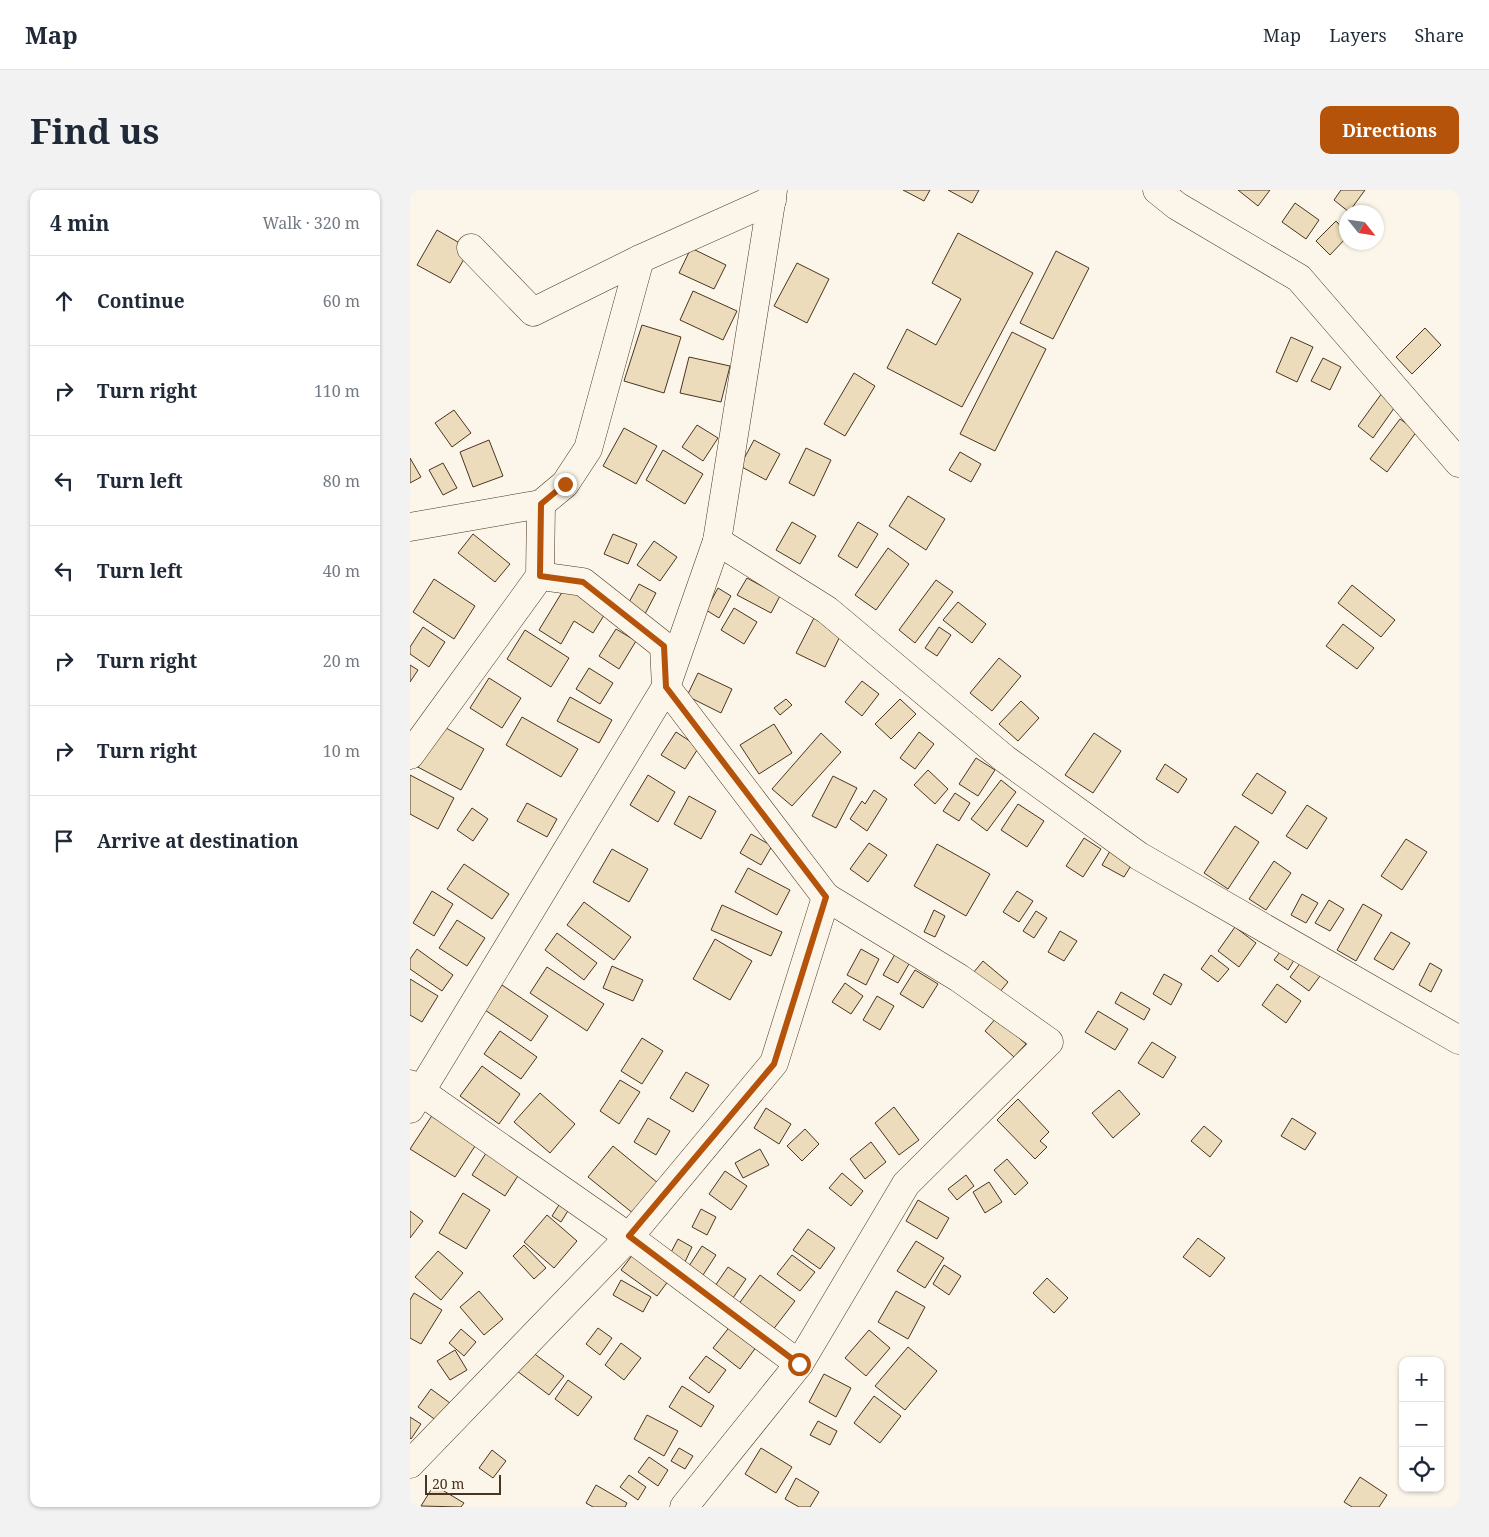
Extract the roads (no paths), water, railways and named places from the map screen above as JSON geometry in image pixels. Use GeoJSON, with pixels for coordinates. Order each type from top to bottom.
{"type":"FeatureCollection","features":[{"type":"Feature","properties":{"kind":"street"},"geometry":{"type":"LineString","coordinates":[[1157,190],[1177,206],[1299,278],[1459,463]]}},
{"type":"Feature","properties":{"kind":"street"},"geometry":{"type":"LineString","coordinates":[[471,248],[533,312],[772,195]]}},
{"type":"Feature","properties":{"kind":"street"},"geometry":{"type":"LineString","coordinates":[[772,195],[717,541],[666,687],[414,1095],[629,1236],[799,1364]]}},
{"type":"Feature","properties":{"kind":"street"},"geometry":{"type":"LineString","coordinates":[[410,527],[541,504],[565,484],[588,450],[640,260]]}},
{"type":"Feature","properties":{"kind":"street"},"geometry":{"type":"LineString","coordinates":[[410,755],[540,576],[541,504]]}},
{"type":"Feature","properties":{"kind":"street"},"geometry":{"type":"LineString","coordinates":[[717,541],[827,610],[1005,759],[1139,856],[1459,1040]]}},
{"type":"Feature","properties":{"kind":"street"},"geometry":{"type":"LineString","coordinates":[[540,576],[583,582],[664,646],[666,687],[826,897],[959,978],[1049,1042],[906,1184],[799,1364],[684,1507]]}},
{"type":"Feature","properties":{"kind":"street"},"geometry":{"type":"LineString","coordinates":[[410,1464],[629,1236],[774,1064],[826,897]]}}]}
